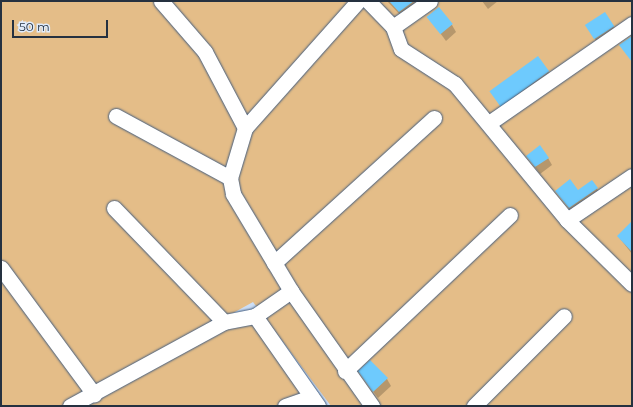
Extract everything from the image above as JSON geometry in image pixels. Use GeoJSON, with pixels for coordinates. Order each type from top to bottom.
{"type":"FeatureCollection","features":[{"type":"Feature","properties":{"kind":"lane"},"geometry":{"type":"LineString","coordinates":[[162,1],[205,52],[245,128]]}},
{"type":"Feature","properties":{"kind":"lane"},"geometry":{"type":"LineString","coordinates":[[358,1],[245,128],[230,178],[233,194],[274,263],[345,370],[372,406]]}},
{"type":"Feature","properties":{"kind":"lane"},"geometry":{"type":"LineString","coordinates":[[368,1],[394,27],[401,49],[455,84],[489,123],[567,220],[632,284]]}},
{"type":"Feature","properties":{"kind":"lane"},"geometry":{"type":"LineString","coordinates":[[394,27],[430,1]]}},
{"type":"Feature","properties":{"kind":"lane"},"geometry":{"type":"LineString","coordinates":[[489,123],[632,24]]}},
{"type":"Feature","properties":{"kind":"lane"},"geometry":{"type":"LineString","coordinates":[[116,116],[230,178]]}},
{"type":"Feature","properties":{"kind":"lane"},"geometry":{"type":"LineString","coordinates":[[274,263],[434,118]]}},
{"type":"Feature","properties":{"kind":"lane"},"geometry":{"type":"LineString","coordinates":[[567,220],[632,176]]}},
{"type":"Feature","properties":{"kind":"lane"},"geometry":{"type":"LineString","coordinates":[[114,208],[224,322]]}},
{"type":"Feature","properties":{"kind":"lane"},"geometry":{"type":"LineString","coordinates":[[345,370],[510,215]]}},
{"type":"Feature","properties":{"kind":"lane"},"geometry":{"type":"LineString","coordinates":[[1,268],[94,394]]}},
{"type":"Feature","properties":{"kind":"lane"},"geometry":{"type":"LineString","coordinates":[[70,406],[224,322],[255,316],[292,291]]}},
{"type":"Feature","properties":{"kind":"lane"},"geometry":{"type":"LineString","coordinates":[[255,316],[314,401],[285,406]]}},
{"type":"Feature","properties":{"kind":"lane"},"geometry":{"type":"LineString","coordinates":[[474,406],[564,316]]}},
{"type":"Feature","properties":{"kind":"shaded area"},"geometry":{"type":"Polygon","coordinates":[[[1,1],[632,1],[632,406],[331,406],[253,302],[65,406],[1,406],[1,1]]]}},
{"type":"Feature","properties":{"kind":"shaded area"},"geometry":{"type":"Polygon","coordinates":[[[253,321],[316,406],[76,406],[227,326],[253,321]]]}},
{"type":"Feature","properties":{"kind":"building"},"geometry":{"type":"Polygon","coordinates":[[[389,1],[414,1],[399,12],[389,1]]]}},
{"type":"Feature","properties":{"kind":"building"},"geometry":{"type":"Polygon","coordinates":[[[439,7],[453,24],[440,34],[427,17],[439,7]]]}},
{"type":"Feature","properties":{"kind":"building"},"geometry":{"type":"Polygon","coordinates":[[[605,12],[614,26],[594,39],[585,25],[605,12]]]}},
{"type":"Feature","properties":{"kind":"building"},"geometry":{"type":"Polygon","coordinates":[[[632,36],[632,62],[619,45],[632,36]]]}},
{"type":"Feature","properties":{"kind":"building"},"geometry":{"type":"Polygon","coordinates":[[[538,56],[549,71],[501,107],[489,91],[538,56]]]}},
{"type":"Feature","properties":{"kind":"building"},"geometry":{"type":"Polygon","coordinates":[[[540,145],[549,158],[535,167],[526,156],[540,145]]]}},
{"type":"Feature","properties":{"kind":"building"},"geometry":{"type":"Polygon","coordinates":[[[570,179],[578,190],[592,180],[598,188],[569,208],[555,191],[570,179]]]}},
{"type":"Feature","properties":{"kind":"building"},"geometry":{"type":"Polygon","coordinates":[[[632,221],[632,252],[617,236],[632,221]]]}},
{"type":"Feature","properties":{"kind":"building"},"geometry":{"type":"Polygon","coordinates":[[[370,360],[388,378],[373,392],[358,371],[370,360]]]}}]}
